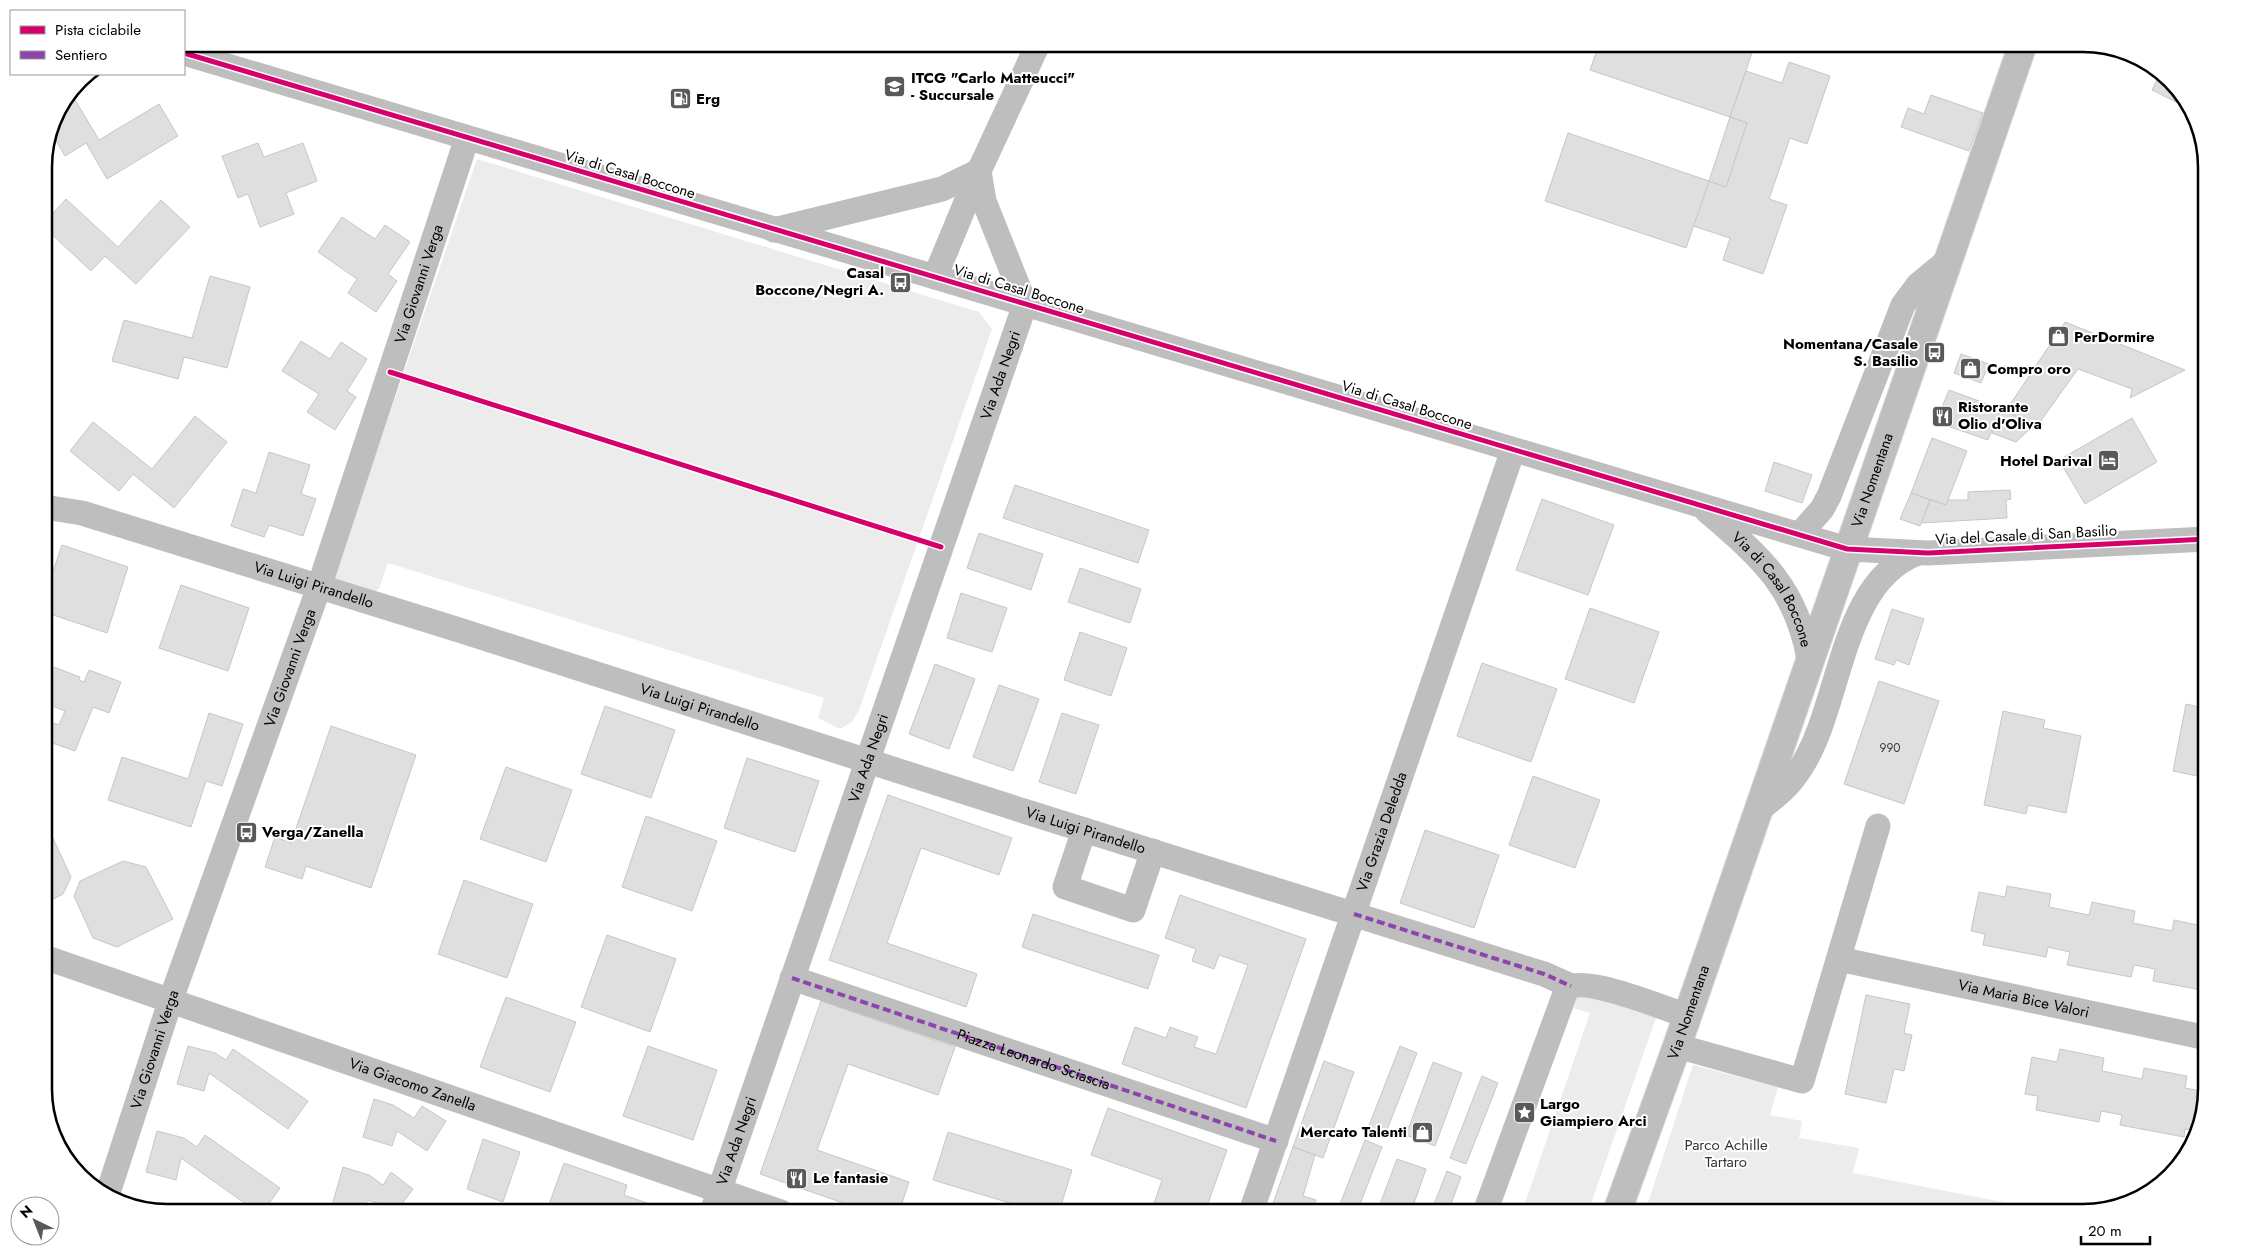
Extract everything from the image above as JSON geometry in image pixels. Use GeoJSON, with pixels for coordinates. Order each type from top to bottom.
{"type":"FeatureCollection","features":[{"type":"Feature","properties":{"kind":"main road","name":"Via Nomentana"},"geometry":{"type":"LineString","coordinates":[[1620,1204],[1677,1046],[1809,659],[2020,52]]}},
{"type":"Feature","properties":{"kind":"street"},"geometry":{"type":"LineString","coordinates":[[935,277],[980,171],[1034,52]]}},
{"type":"Feature","properties":{"kind":"street","name":"Via di Casal Boccone"},"geometry":{"type":"LineString","coordinates":[[185,53],[1847,549]]}},
{"type":"Feature","properties":{"kind":"street","name":"Via Giovanni Verga"},"geometry":{"type":"LineString","coordinates":[[110,1188],[170,1002],[319,587],[467,138]]}},
{"type":"Feature","properties":{"kind":"street"},"geometry":{"type":"LineString","coordinates":[[774,230],[942,189],[980,171]]}},
{"type":"Feature","properties":{"kind":"street"},"geometry":{"type":"LineString","coordinates":[[980,171],[984,202],[1024,304]]}},
{"type":"Feature","properties":{"kind":"street"},"geometry":{"type":"LineString","coordinates":[[1800,534],[1826,503],[1907,297],[1918,285],[1947,262]]}},
{"type":"Feature","properties":{"kind":"street","name":"Via Ada Negri"},"geometry":{"type":"LineString","coordinates":[[715,1201],[1024,304]]}},
{"type":"Feature","properties":{"kind":"street","name":"Via Grazia Deledda"},"geometry":{"type":"LineString","coordinates":[[1254,1204],[1513,450]]}},
{"type":"Feature","properties":{"kind":"street","name":"Via di Casal Boccone"},"geometry":{"type":"LineString","coordinates":[[1701,506],[1748,547],[1776,577],[1800,621],[1809,659]]}},
{"type":"Feature","properties":{"kind":"street","name":"Via Luigi Pirandello"},"geometry":{"type":"LineString","coordinates":[[53,508],[82,513],[319,587],[1544,974],[1571,986]]}},
{"type":"Feature","properties":{"kind":"street","name":"Via del Casale di San Basilio"},"geometry":{"type":"LineString","coordinates":[[1847,549],[1918,553],[2198,539]]}},
{"type":"Feature","properties":{"kind":"street"},"geometry":{"type":"LineString","coordinates":[[1757,811],[1790,783],[1809,755],[1854,626],[1868,595],[1888,570],[1902,559],[1918,553]]}},
{"type":"Feature","properties":{"kind":"street"},"geometry":{"type":"LineString","coordinates":[[1677,1046],[1802,1081],[1878,826]]}},
{"type":"Feature","properties":{"kind":"street"},"geometry":{"type":"LineString","coordinates":[[1084,830],[1065,887],[1134,910],[1153,851]]}},
{"type":"Feature","properties":{"kind":"street","name":"Via Maria Bice Valori"},"geometry":{"type":"LineString","coordinates":[[1839,959],[2198,1036]]}},
{"type":"Feature","properties":{"kind":"street","name":"Via Giacomo Zanella"},"geometry":{"type":"LineString","coordinates":[[53,960],[580,1144],[715,1201],[733,1204]]}},
{"type":"Feature","properties":{"kind":"street","name":"Piazza Leonardo Sciascia"},"geometry":{"type":"LineString","coordinates":[[792,978],[1276,1141]]}},
{"type":"Feature","properties":{"kind":"street"},"geometry":{"type":"LineString","coordinates":[[1488,1204],[1564,994],[1571,986],[1586,985],[1607,989],[1687,1016]]}},
{"type":"Feature","properties":{"kind":"green space"},"geometry":{"type":"Polygon","coordinates":[[[477,159],[979,312],[992,329],[859,710],[852,722],[840,729],[818,718],[824,698],[388,563],[379,589],[368,594],[331,585],[477,159]]]}},
{"type":"Feature","properties":{"kind":"green space"},"geometry":{"type":"Polygon","coordinates":[[[1578,993],[1657,1015],[1591,1204],[1525,1204],[1590,1013],[1574,1008],[1578,993]]]}},
{"type":"Feature","properties":{"kind":"green space","name":"Parco Achille Tartaro"},"geometry":{"type":"Polygon","coordinates":[[[1693,1065],[1778,1087],[1770,1115],[1802,1121],[1799,1138],[1859,1148],[1853,1173],[2013,1204],[1648,1204],[1693,1065]]]}},
{"type":"Feature","properties":{"kind":"building"},"geometry":{"type":"Polygon","coordinates":[[[1596,52],[1752,52],[1730,117],[1590,70],[1596,52]]]}},
{"type":"Feature","properties":{"kind":"building"},"geometry":{"type":"Polygon","coordinates":[[[1789,62],[1830,76],[1807,144],[1790,138],[1769,199],[1787,205],[1763,274],[1723,260],[1730,238],[1693,226],[1709,181],[1726,187],[1747,123],[1730,117],[1746,71],[1782,83],[1789,62]]]}},
{"type":"Feature","properties":{"kind":"building"},"geometry":{"type":"Polygon","coordinates":[[[2157,80],[2178,103],[2152,90],[2157,80]]]}},
{"type":"Feature","properties":{"kind":"building"},"geometry":{"type":"Polygon","coordinates":[[[1931,95],[1983,113],[1969,151],[1901,127],[1908,108],[1924,114],[1931,95]]]}},
{"type":"Feature","properties":{"kind":"building"},"geometry":{"type":"Polygon","coordinates":[[[75,100],[99,140],[159,104],[178,136],[107,179],[86,143],[65,156],[56,140],[64,117],[75,100]]]}},
{"type":"Feature","properties":{"kind":"building"},"geometry":{"type":"Polygon","coordinates":[[[1730,117],[1747,123],[1726,187],[1709,181],[1730,117]]]}},
{"type":"Feature","properties":{"kind":"building"},"geometry":{"type":"Polygon","coordinates":[[[1568,133],[1709,181],[1686,248],[1545,201],[1568,133]]]}},
{"type":"Feature","properties":{"kind":"building"},"geometry":{"type":"Polygon","coordinates":[[[258,143],[264,157],[303,143],[317,181],[286,193],[294,214],[260,227],[248,194],[238,198],[222,156],[258,143]]]}},
{"type":"Feature","properties":{"kind":"building"},"geometry":{"type":"Polygon","coordinates":[[[66,199],[118,247],[161,200],[190,227],[136,284],[105,256],[91,271],[53,235],[53,213],[66,199]]]}},
{"type":"Feature","properties":{"kind":"building"},"geometry":{"type":"Polygon","coordinates":[[[342,217],[375,239],[385,225],[410,242],[388,274],[397,281],[376,312],[348,293],[357,279],[318,252],[342,217]]]}},
{"type":"Feature","properties":{"kind":"building"},"geometry":{"type":"Polygon","coordinates":[[[210,276],[250,287],[227,368],[184,357],[178,379],[112,361],[124,320],[192,338],[210,276]]]}},
{"type":"Feature","properties":{"kind":"building"},"geometry":{"type":"Polygon","coordinates":[[[2065,322],[2185,370],[2130,398],[2132,389],[2078,369],[2035,429],[2007,409],[2065,322]]]}},
{"type":"Feature","properties":{"kind":"building"},"geometry":{"type":"Polygon","coordinates":[[[301,341],[330,359],[341,342],[367,359],[347,391],[356,397],[335,430],[307,412],[319,394],[282,371],[301,341]]]}},
{"type":"Feature","properties":{"kind":"building","name":"Compro oro"},"geometry":{"type":"Polygon","coordinates":[[[1961,354],[1989,364],[1981,383],[1954,373],[1961,354]]]}},
{"type":"Feature","properties":{"kind":"building"},"geometry":{"type":"Polygon","coordinates":[[[1949,390],[2001,409],[1988,440],[1936,422],[1949,390]]]}},
{"type":"Feature","properties":{"kind":"building"},"geometry":{"type":"Polygon","coordinates":[[[2001,409],[2018,417],[2032,427],[2016,442],[1992,433],[2001,409]]]}},
{"type":"Feature","properties":{"kind":"building"},"geometry":{"type":"Polygon","coordinates":[[[195,416],[227,442],[174,508],[133,474],[119,491],[70,451],[93,422],[152,469],[195,416]]]}},
{"type":"Feature","properties":{"kind":"building","name":"Hotel Darival"},"geometry":{"type":"Polygon","coordinates":[[[2132,418],[2157,462],[2085,504],[2059,460],[2132,418]]]}},
{"type":"Feature","properties":{"kind":"building"},"geometry":{"type":"Polygon","coordinates":[[[1932,438],[1967,451],[1946,505],[1911,493],[1932,438]]]}},
{"type":"Feature","properties":{"kind":"building"},"geometry":{"type":"Polygon","coordinates":[[[269,452],[310,465],[301,494],[316,499],[303,536],[269,525],[264,537],[231,526],[243,489],[256,493],[269,452]]]}},
{"type":"Feature","properties":{"kind":"building"},"geometry":{"type":"Polygon","coordinates":[[[1774,462],[1812,475],[1802,503],[1765,491],[1774,462]]]}},
{"type":"Feature","properties":{"kind":"building"},"geometry":{"type":"Polygon","coordinates":[[[1015,485],[1149,530],[1138,563],[1003,518],[1015,485]]]}},
{"type":"Feature","properties":{"kind":"building"},"geometry":{"type":"Polygon","coordinates":[[[2010,490],[2011,499],[2006,500],[2007,518],[1921,523],[1930,500],[1946,505],[1948,500],[1968,500],[1968,492],[2010,490]]]}},
{"type":"Feature","properties":{"kind":"building"},"geometry":{"type":"Polygon","coordinates":[[[1911,493],[1930,500],[1920,526],[1900,519],[1911,493]]]}},
{"type":"Feature","properties":{"kind":"building"},"geometry":{"type":"Polygon","coordinates":[[[1542,499],[1614,525],[1588,595],[1516,570],[1542,499]]]}},
{"type":"Feature","properties":{"kind":"building"},"geometry":{"type":"Polygon","coordinates":[[[979,533],[1043,554],[1031,590],[967,568],[979,533]]]}},
{"type":"Feature","properties":{"kind":"building"},"geometry":{"type":"Polygon","coordinates":[[[62,545],[128,567],[107,633],[53,615],[53,572],[62,545]]]}},
{"type":"Feature","properties":{"kind":"building"},"geometry":{"type":"Polygon","coordinates":[[[1080,568],[1141,589],[1130,623],[1068,602],[1080,568]]]}},
{"type":"Feature","properties":{"kind":"building"},"geometry":{"type":"Polygon","coordinates":[[[181,585],[249,608],[228,671],[159,648],[181,585]]]}},
{"type":"Feature","properties":{"kind":"building"},"geometry":{"type":"Polygon","coordinates":[[[961,593],[1007,608],[992,652],[947,638],[961,593]]]}},
{"type":"Feature","properties":{"kind":"building"},"geometry":{"type":"Polygon","coordinates":[[[1590,608],[1659,632],[1634,703],[1565,679],[1590,608]]]}},
{"type":"Feature","properties":{"kind":"building"},"geometry":{"type":"Polygon","coordinates":[[[1892,609],[1924,619],[1909,665],[1896,660],[1894,665],[1875,659],[1892,609]]]}},
{"type":"Feature","properties":{"kind":"building"},"geometry":{"type":"Polygon","coordinates":[[[1080,632],[1127,648],[1111,696],[1064,680],[1080,632]]]}},
{"type":"Feature","properties":{"kind":"building"},"geometry":{"type":"Polygon","coordinates":[[[1482,663],[1557,689],[1531,762],[1457,736],[1482,663]]]}},
{"type":"Feature","properties":{"kind":"building"},"geometry":{"type":"Polygon","coordinates":[[[935,664],[975,679],[949,749],[909,734],[935,664]]]}},
{"type":"Feature","properties":{"kind":"building"},"geometry":{"type":"Polygon","coordinates":[[[53,667],[80,677],[79,680],[84,682],[89,670],[121,682],[109,713],[93,707],[75,751],[53,743],[53,723],[59,725],[65,711],[53,706],[53,667]]]}},
{"type":"Feature","properties":{"kind":"building"},"geometry":{"type":"Polygon","coordinates":[[[1879,681],[1939,701],[1904,804],[1844,784],[1879,681]]]}},
{"type":"Feature","properties":{"kind":"building"},"geometry":{"type":"Polygon","coordinates":[[[999,685],[1039,699],[1013,771],[973,757],[999,685]]]}},
{"type":"Feature","properties":{"kind":"building"},"geometry":{"type":"Polygon","coordinates":[[[2186,704],[2198,707],[2198,776],[2173,771],[2186,704]]]}},
{"type":"Feature","properties":{"kind":"building"},"geometry":{"type":"Polygon","coordinates":[[[605,706],[675,730],[651,798],[581,774],[605,706]]]}},
{"type":"Feature","properties":{"kind":"building"},"geometry":{"type":"Polygon","coordinates":[[[2003,711],[2045,720],[2043,728],[2081,736],[2066,813],[2028,805],[2026,814],[1984,805],[2003,711]]]}},
{"type":"Feature","properties":{"kind":"building"},"geometry":{"type":"Polygon","coordinates":[[[209,713],[243,724],[222,786],[206,781],[191,827],[108,800],[122,757],[188,779],[209,713]]]}},
{"type":"Feature","properties":{"kind":"building"},"geometry":{"type":"Polygon","coordinates":[[[1062,713],[1099,725],[1076,794],[1039,782],[1062,713]]]}},
{"type":"Feature","properties":{"kind":"building"},"geometry":{"type":"Polygon","coordinates":[[[331,726],[416,755],[371,888],[306,866],[302,879],[265,867],[275,837],[291,843],[331,726]]]}},
{"type":"Feature","properties":{"kind":"building"},"geometry":{"type":"Polygon","coordinates":[[[747,758],[819,781],[795,852],[724,828],[747,758]]]}},
{"type":"Feature","properties":{"kind":"building"},"geometry":{"type":"Polygon","coordinates":[[[506,767],[572,790],[546,862],[480,839],[506,767]]]}},
{"type":"Feature","properties":{"kind":"building"},"geometry":{"type":"Polygon","coordinates":[[[1533,776],[1600,800],[1575,868],[1509,845],[1533,776]]]}},
{"type":"Feature","properties":{"kind":"building"},"geometry":{"type":"Polygon","coordinates":[[[888,795],[1012,838],[999,875],[921,848],[887,943],[977,974],[966,1007],[829,960],[888,795]]]}},
{"type":"Feature","properties":{"kind":"building"},"geometry":{"type":"Polygon","coordinates":[[[646,816],[717,841],[692,911],[622,887],[646,816]]]}},
{"type":"Feature","properties":{"kind":"building"},"geometry":{"type":"Polygon","coordinates":[[[1425,830],[1499,855],[1474,928],[1400,903],[1425,830]]]}},
{"type":"Feature","properties":{"kind":"building"},"geometry":{"type":"Polygon","coordinates":[[[53,838],[71,877],[63,894],[53,899],[53,838]]]}},
{"type":"Feature","properties":{"kind":"building"},"geometry":{"type":"Polygon","coordinates":[[[123,861],[146,867],[173,919],[117,947],[93,938],[74,896],[80,881],[123,861]]]}},
{"type":"Feature","properties":{"kind":"building"},"geometry":{"type":"Polygon","coordinates":[[[464,880],[533,904],[507,978],[438,954],[464,880]]]}},
{"type":"Feature","properties":{"kind":"building"},"geometry":{"type":"Polygon","coordinates":[[[2007,886],[2051,894],[2049,907],[2089,915],[2092,902],[2135,911],[2133,923],[2172,931],[2174,920],[2198,925],[2198,989],[2153,981],[2155,969],[2134,965],[2131,977],[2067,965],[2070,952],[2048,947],[2046,957],[1983,945],[1985,934],[1971,931],[1979,892],[2005,897],[2007,886]]]}},
{"type":"Feature","properties":{"kind":"building"},"geometry":{"type":"Polygon","coordinates":[[[1180,895],[1306,939],[1246,1108],[1122,1064],[1135,1027],[1166,1038],[1170,1027],[1198,1037],[1194,1047],[1216,1054],[1248,965],[1219,955],[1214,969],[1192,961],[1196,949],[1165,938],[1180,895]]]}},
{"type":"Feature","properties":{"kind":"building"},"geometry":{"type":"Polygon","coordinates":[[[1033,914],[1159,955],[1148,989],[1022,947],[1033,914]]]}},
{"type":"Feature","properties":{"kind":"building"},"geometry":{"type":"Polygon","coordinates":[[[607,935],[676,959],[650,1032],[581,1007],[607,935]]]}},
{"type":"Feature","properties":{"kind":"building"},"geometry":{"type":"Polygon","coordinates":[[[1866,995],[1910,1004],[1904,1033],[1912,1035],[1904,1071],[1894,1069],[1886,1103],[1845,1094],[1866,995]]]}},
{"type":"Feature","properties":{"kind":"building"},"geometry":{"type":"Polygon","coordinates":[[[506,997],[576,1022],[550,1092],[480,1067],[506,997]]]}},
{"type":"Feature","properties":{"kind":"building"},"geometry":{"type":"Polygon","coordinates":[[[821,1001],[955,1047],[938,1095],[848,1064],[817,1150],[909,1182],[902,1204],[846,1204],[760,1174],[821,1001]]]}},
{"type":"Feature","properties":{"kind":"building"},"geometry":{"type":"Polygon","coordinates":[[[188,1046],[215,1053],[226,1060],[233,1049],[308,1101],[288,1129],[209,1073],[204,1091],[177,1084],[188,1046]]]}},
{"type":"Feature","properties":{"kind":"building"},"geometry":{"type":"Polygon","coordinates":[[[648,1046],[717,1070],[693,1140],[623,1116],[648,1046]]]}},
{"type":"Feature","properties":{"kind":"building"},"geometry":{"type":"Polygon","coordinates":[[[1400,1046],[1417,1053],[1385,1135],[1368,1128],[1400,1046]]]}},
{"type":"Feature","properties":{"kind":"building"},"geometry":{"type":"Polygon","coordinates":[[[2060,1049],[2104,1058],[2102,1071],[2142,1079],[2144,1068],[2187,1076],[2185,1088],[2198,1090],[2198,1103],[2191,1130],[2185,1129],[2184,1137],[2120,1125],[2122,1115],[2101,1111],[2099,1122],[2036,1110],[2038,1096],[2025,1094],[2032,1057],[2057,1062],[2060,1049]]]}},
{"type":"Feature","properties":{"kind":"building"},"geometry":{"type":"Polygon","coordinates":[[[1324,1061],[1354,1072],[1323,1158],[1293,1147],[1324,1061]]]}},
{"type":"Feature","properties":{"kind":"building"},"geometry":{"type":"Polygon","coordinates":[[[1433,1062],[1462,1073],[1435,1146],[1406,1135],[1433,1062]]]}},
{"type":"Feature","properties":{"kind":"building"},"geometry":{"type":"Polygon","coordinates":[[[1482,1076],[1498,1083],[1466,1164],[1450,1158],[1482,1076]]]}},
{"type":"Feature","properties":{"kind":"building"},"geometry":{"type":"Polygon","coordinates":[[[374,1099],[393,1105],[414,1118],[422,1106],[446,1121],[427,1151],[397,1131],[392,1146],[363,1137],[374,1099]]]}},
{"type":"Feature","properties":{"kind":"building"},"geometry":{"type":"Polygon","coordinates":[[[1108,1108],[1227,1150],[1208,1204],[1154,1204],[1162,1180],[1091,1155],[1108,1108]]]}},
{"type":"Feature","properties":{"kind":"building"},"geometry":{"type":"Polygon","coordinates":[[[157,1131],[184,1138],[197,1147],[205,1135],[280,1188],[269,1204],[246,1204],[181,1158],[176,1180],[146,1172],[157,1131]]]}},
{"type":"Feature","properties":{"kind":"building"},"geometry":{"type":"Polygon","coordinates":[[[948,1132],[1072,1170],[1061,1204],[1013,1204],[933,1180],[948,1132]]]}},
{"type":"Feature","properties":{"kind":"building"},"geometry":{"type":"Polygon","coordinates":[[[483,1139],[520,1152],[503,1202],[467,1189],[483,1139]]]}},
{"type":"Feature","properties":{"kind":"building"},"geometry":{"type":"Polygon","coordinates":[[[1365,1140],[1382,1147],[1360,1204],[1340,1204],[1365,1140]]]}},
{"type":"Feature","properties":{"kind":"building"},"geometry":{"type":"Polygon","coordinates":[[[1293,1147],[1315,1155],[1303,1196],[1316,1200],[1315,1204],[1273,1204],[1293,1147]]]}},
{"type":"Feature","properties":{"kind":"building"},"geometry":{"type":"Polygon","coordinates":[[[1397,1159],[1426,1169],[1414,1204],[1380,1204],[1397,1159]]]}},
{"type":"Feature","properties":{"kind":"building"},"geometry":{"type":"Polygon","coordinates":[[[564,1163],[627,1185],[624,1195],[650,1204],[549,1204],[564,1163]]]}},
{"type":"Feature","properties":{"kind":"building"},"geometry":{"type":"Polygon","coordinates":[[[343,1167],[369,1175],[383,1185],[391,1172],[413,1189],[402,1204],[378,1204],[367,1200],[366,1204],[332,1204],[343,1167]]]}},
{"type":"Feature","properties":{"kind":"building"},"geometry":{"type":"Polygon","coordinates":[[[1447,1171],[1461,1177],[1451,1204],[1434,1204],[1447,1171]]]}},
{"type":"Feature","properties":{"kind":"marked path"},"geometry":{"type":"LineString","coordinates":[[1354,914],[1544,974],[1571,986]]}},
{"type":"Feature","properties":{"kind":"marked path"},"geometry":{"type":"LineString","coordinates":[[792,978],[1276,1141]]}},
{"type":"Feature","properties":{"kind":"cycle path"},"geometry":{"type":"LineString","coordinates":[[185,53],[1847,549],[1928,553],[2198,539]]}},
{"type":"Feature","properties":{"kind":"cycle path"},"geometry":{"type":"LineString","coordinates":[[390,372],[941,547]]}},
{"type":"Feature","properties":{"kind":"place","name":"ITCG \"Carlo Matteucci\" - Succursale"},"geometry":{"type":"Point","coordinates":[895,87]}},
{"type":"Feature","properties":{"kind":"place","name":"Erg"},"geometry":{"type":"Point","coordinates":[680,99]}},
{"type":"Feature","properties":{"kind":"place","name":"Casal Boccone/Negri A."},"geometry":{"type":"Point","coordinates":[900,282]}},
{"type":"Feature","properties":{"kind":"place","name":"PerDormire"},"geometry":{"type":"Point","coordinates":[2058,337]}},
{"type":"Feature","properties":{"kind":"place","name":"Nomentana/Casale S. Basilio"},"geometry":{"type":"Point","coordinates":[1934,353]}},
{"type":"Feature","properties":{"kind":"place","name":"Compro oro"},"geometry":{"type":"Point","coordinates":[1971,369]}},
{"type":"Feature","properties":{"kind":"place","name":"Ristorante Olio d'Oliva"},"geometry":{"type":"Point","coordinates":[1942,416]}},
{"type":"Feature","properties":{"kind":"place","name":"Hotel Darival"},"geometry":{"type":"Point","coordinates":[2108,461]}},
{"type":"Feature","properties":{"kind":"place","name":"Verga/Zanella"},"geometry":{"type":"Point","coordinates":[246,832]}},
{"type":"Feature","properties":{"kind":"place","name":"Largo Giampiero Arci"},"geometry":{"type":"Point","coordinates":[1524,1113]}},
{"type":"Feature","properties":{"kind":"place","name":"Mercato Talenti"},"geometry":{"type":"Point","coordinates":[1423,1132]}},
{"type":"Feature","properties":{"kind":"place","name":"Le fantasie"},"geometry":{"type":"Point","coordinates":[797,1178]}}]}
